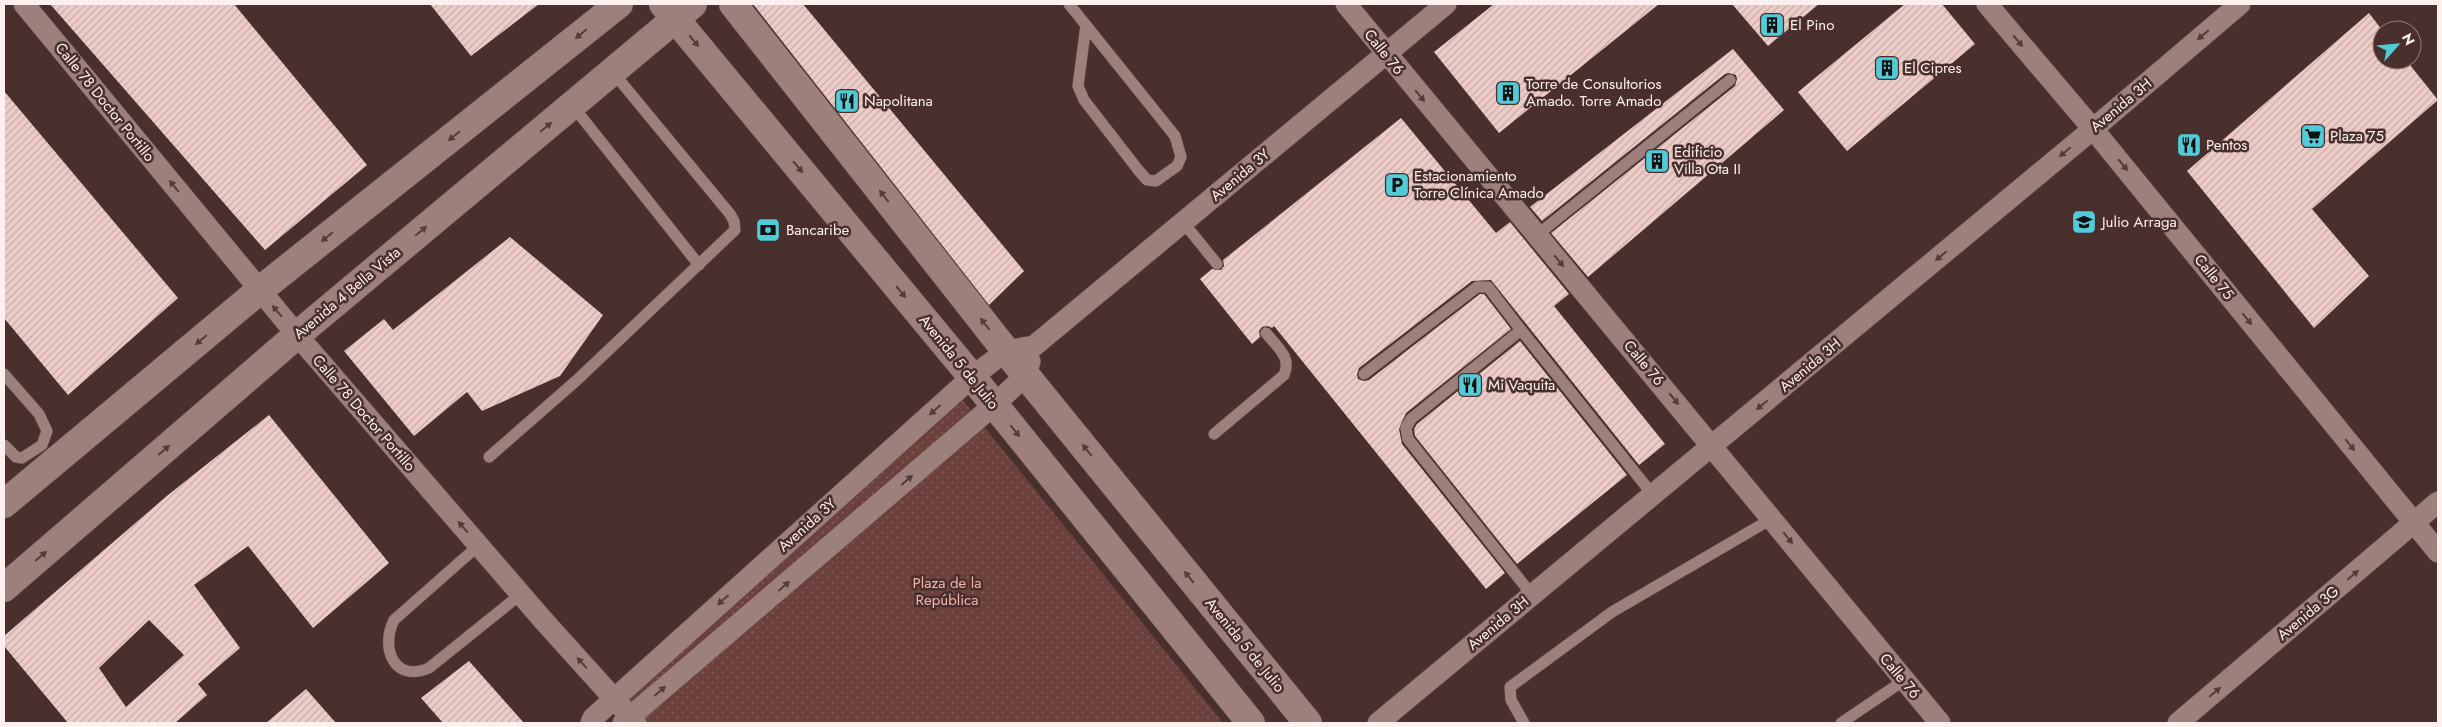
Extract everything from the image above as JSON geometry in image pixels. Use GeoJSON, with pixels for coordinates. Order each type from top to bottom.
{"type":"FeatureCollection","features":[{"type":"Feature","properties":{"kind":"main road"},"geometry":{"type":"LineString","coordinates":[[4,504],[260,290],[619,4]]}},
{"type":"Feature","properties":{"kind":"main road","name":"Avenida 5 de Julio"},"geometry":{"type":"LineString","coordinates":[[733,4],[1006,350],[1308,723]]}},
{"type":"Feature","properties":{"kind":"main road","name":"Avenida 5 de Julio"},"geometry":{"type":"LineString","coordinates":[[677,9],[1251,723]]}},
{"type":"Feature","properties":{"kind":"main road","name":"Avenida 4 Bella Vista"},"geometry":{"type":"LineString","coordinates":[[4,588],[297,335],[612,71],[677,9]]}},
{"type":"Feature","properties":{"kind":"street","name":"Calle 78 Doctor Portillo"},"geometry":{"type":"LineString","coordinates":[[24,4],[297,335],[478,545],[615,699],[630,721]]}},
{"type":"Feature","properties":{"kind":"street","name":"Calle 76"},"geometry":{"type":"LineString","coordinates":[[1346,4],[1773,518],[1940,723]]}},
{"type":"Feature","properties":{"kind":"street","name":"Avenida 3Y"},"geometry":{"type":"LineString","coordinates":[[1034,346],[1446,4]]}},
{"type":"Feature","properties":{"kind":"street","name":"Calle 75"},"geometry":{"type":"LineString","coordinates":[[1987,4],[2093,129],[2438,552]]}},
{"type":"Feature","properties":{"kind":"street","name":"Avenida 3H"},"geometry":{"type":"LineString","coordinates":[[1378,723],[1713,446],[2240,4]]}},
{"type":"Feature","properties":{"kind":"street"},"geometry":{"type":"LineString","coordinates":[[1006,350],[1034,346],[1026,375]]}},
{"type":"Feature","properties":{"kind":"street","name":"Avenida 3Y"},"geometry":{"type":"LineString","coordinates":[[594,721],[615,699],[792,538],[972,377],[1006,350]]}},
{"type":"Feature","properties":{"kind":"street","name":"Avenida 3Y"},"geometry":{"type":"LineString","coordinates":[[630,721],[812,561],[994,405],[1026,375]]}},
{"type":"Feature","properties":{"kind":"street","name":"Avenida 3G"},"geometry":{"type":"LineString","coordinates":[[2178,723],[2438,502]]}},
{"type":"Feature","properties":{"kind":"street"},"geometry":{"type":"LineString","coordinates":[[792,538],[812,561]]}},
{"type":"Feature","properties":{"kind":"lane"},"geometry":{"type":"LineString","coordinates":[[1069,4],[1086,25],[1175,136],[1181,158],[1177,166],[1156,181],[1147,180],[1139,172],[1084,100],[1078,86],[1086,25]]}},
{"type":"Feature","properties":{"kind":"lane"},"geometry":{"type":"LineString","coordinates":[[489,457],[577,380],[735,230],[734,221],[612,71]]}},
{"type":"Feature","properties":{"kind":"lane"},"geometry":{"type":"LineString","coordinates":[[1537,235],[1730,80]]}},
{"type":"Feature","properties":{"kind":"lane"},"geometry":{"type":"LineString","coordinates":[[572,105],[699,265]]}},
{"type":"Feature","properties":{"kind":"lane"},"geometry":{"type":"LineString","coordinates":[[1183,222],[1218,264]]}},
{"type":"Feature","properties":{"kind":"lane"},"geometry":{"type":"LineString","coordinates":[[1364,374],[1477,287],[1483,285],[1488,287],[1653,495]]}},
{"type":"Feature","properties":{"kind":"lane"},"geometry":{"type":"LineString","coordinates":[[1521,330],[1411,419],[1406,428],[1408,439],[1532,595]]}},
{"type":"Feature","properties":{"kind":"lane"},"geometry":{"type":"LineString","coordinates":[[1214,434],[1284,375],[1288,366],[1286,357],[1266,333]]}},
{"type":"Feature","properties":{"kind":"lane"},"geometry":{"type":"LineString","coordinates":[[4,374],[39,414],[47,431],[42,445],[22,458],[16,457],[4,444]]}},
{"type":"Feature","properties":{"kind":"lane"},"geometry":{"type":"LineString","coordinates":[[1524,723],[1511,700],[1510,686],[1612,612],[1773,518]]}},
{"type":"Feature","properties":{"kind":"lane"},"geometry":{"type":"LineString","coordinates":[[478,545],[394,620],[388,633],[388,649],[395,664],[406,671],[418,673],[429,668],[521,594]]}},
{"type":"Feature","properties":{"kind":"lane"},"geometry":{"type":"LineString","coordinates":[[1841,723],[1904,681]]}},
{"type":"Feature","properties":{"kind":"green space","name":"Plaza de la República"},"geometry":{"type":"Polygon","coordinates":[[[962,399],[1223,723],[622,723],[614,714],[962,399]]]}},
{"type":"Feature","properties":{"kind":"building"},"geometry":{"type":"Polygon","coordinates":[[[50,4],[234,4],[367,165],[265,250],[50,4]]]}},
{"type":"Feature","properties":{"kind":"building"},"geometry":{"type":"Polygon","coordinates":[[[430,4],[539,4],[471,56],[430,4]]]}},
{"type":"Feature","properties":{"kind":"building"},"geometry":{"type":"Polygon","coordinates":[[[753,4],[803,4],[1024,271],[989,305],[753,4]]]}},
{"type":"Feature","properties":{"kind":"building","name":"Torre de Consultorios Amado. Torre Amado"},"geometry":{"type":"Polygon","coordinates":[[[1494,4],[1659,4],[1499,133],[1434,52],[1494,4]]]}},
{"type":"Feature","properties":{"kind":"building","name":"El Pino"},"geometry":{"type":"Polygon","coordinates":[[[1732,4],[1819,4],[1768,46],[1732,4]]]}},
{"type":"Feature","properties":{"kind":"building","name":"El Cipres"},"geometry":{"type":"Polygon","coordinates":[[[1905,4],[1942,4],[1975,44],[1847,151],[1798,92],[1905,4]]]}},
{"type":"Feature","properties":{"kind":"building","name":"Plaza 75"},"geometry":{"type":"Polygon","coordinates":[[[2369,13],[2374,20],[2372,20],[2372,70],[2414,70],[2438,100],[2312,209],[2369,276],[2314,328],[2187,171],[2369,13]]]}},
{"type":"Feature","properties":{"kind":"building","name":"Edificio Villa Ota II"},"geometry":{"type":"Polygon","coordinates":[[[1733,49],[1784,110],[1588,277],[1551,233],[1735,86],[1736,75],[1725,74],[1542,221],[1530,207],[1733,49]]]}},
{"type":"Feature","properties":{"kind":"building"},"geometry":{"type":"Polygon","coordinates":[[[4,91],[178,298],[68,395],[4,318],[4,91]]]}},
{"type":"Feature","properties":{"kind":"building"},"geometry":{"type":"Polygon","coordinates":[[[1401,118],[1496,233],[1510,222],[1569,294],[1554,306],[1665,444],[1639,465],[1491,280],[1472,281],[1359,368],[1358,379],[1369,380],[1480,294],[1484,294],[1511,329],[1406,413],[1399,429],[1402,444],[1505,573],[1486,589],[1274,326],[1272,328],[1268,326],[1262,327],[1259,331],[1260,337],[1252,344],[1200,279],[1212,269],[1221,270],[1224,266],[1223,260],[1401,118]]]}},
{"type":"Feature","properties":{"kind":"building"},"geometry":{"type":"Polygon","coordinates":[[[510,237],[603,315],[560,376],[482,411],[467,392],[414,436],[344,351],[384,319],[393,330],[510,237]]]}},
{"type":"Feature","properties":{"kind":"building"},"geometry":{"type":"Polygon","coordinates":[[[1520,341],[1627,475],[1517,564],[1415,436],[1414,429],[1417,424],[1520,341]]]}},
{"type":"Feature","properties":{"kind":"building"},"geometry":{"type":"Polygon","coordinates":[[[269,415],[389,563],[313,628],[248,546],[194,585],[240,648],[198,684],[207,695],[175,723],[68,723],[4,646],[4,636],[168,495],[269,415]],[[149,620],[99,668],[126,707],[184,655],[149,620]]]}},
{"type":"Feature","properties":{"kind":"building"},"geometry":{"type":"Polygon","coordinates":[[[469,661],[524,723],[443,723],[421,698],[469,661]]]}},
{"type":"Feature","properties":{"kind":"building"},"geometry":{"type":"Polygon","coordinates":[[[306,689],[336,723],[266,723],[306,689]]]}},
{"type":"Feature","properties":{"kind":"place","name":"El Pino"},"geometry":{"type":"Point","coordinates":[1772,25]}},
{"type":"Feature","properties":{"kind":"place","name":"El Cipres"},"geometry":{"type":"Point","coordinates":[1887,68]}},
{"type":"Feature","properties":{"kind":"place","name":"Torre de Consultorios Amado. Torre Amado"},"geometry":{"type":"Point","coordinates":[1508,93]}},
{"type":"Feature","properties":{"kind":"place","name":"Napolitana"},"geometry":{"type":"Point","coordinates":[847,101]}},
{"type":"Feature","properties":{"kind":"place","name":"Plaza 75"},"geometry":{"type":"Point","coordinates":[2313,136]}},
{"type":"Feature","properties":{"kind":"place","name":"Pentos"},"geometry":{"type":"Point","coordinates":[2189,145]}},
{"type":"Feature","properties":{"kind":"place","name":"Edificio Villa Ota II"},"geometry":{"type":"Point","coordinates":[1657,161]}},
{"type":"Feature","properties":{"kind":"place","name":"Estacionamiento Torre Clínica Amado"},"geometry":{"type":"Point","coordinates":[1397,185]}},
{"type":"Feature","properties":{"kind":"place","name":"Julio Arraga"},"geometry":{"type":"Point","coordinates":[2084,222]}},
{"type":"Feature","properties":{"kind":"place","name":"Bancaribe"},"geometry":{"type":"Point","coordinates":[768,230]}},
{"type":"Feature","properties":{"kind":"place","name":"Mi Vaquita"},"geometry":{"type":"Point","coordinates":[1470,385]}}]}
